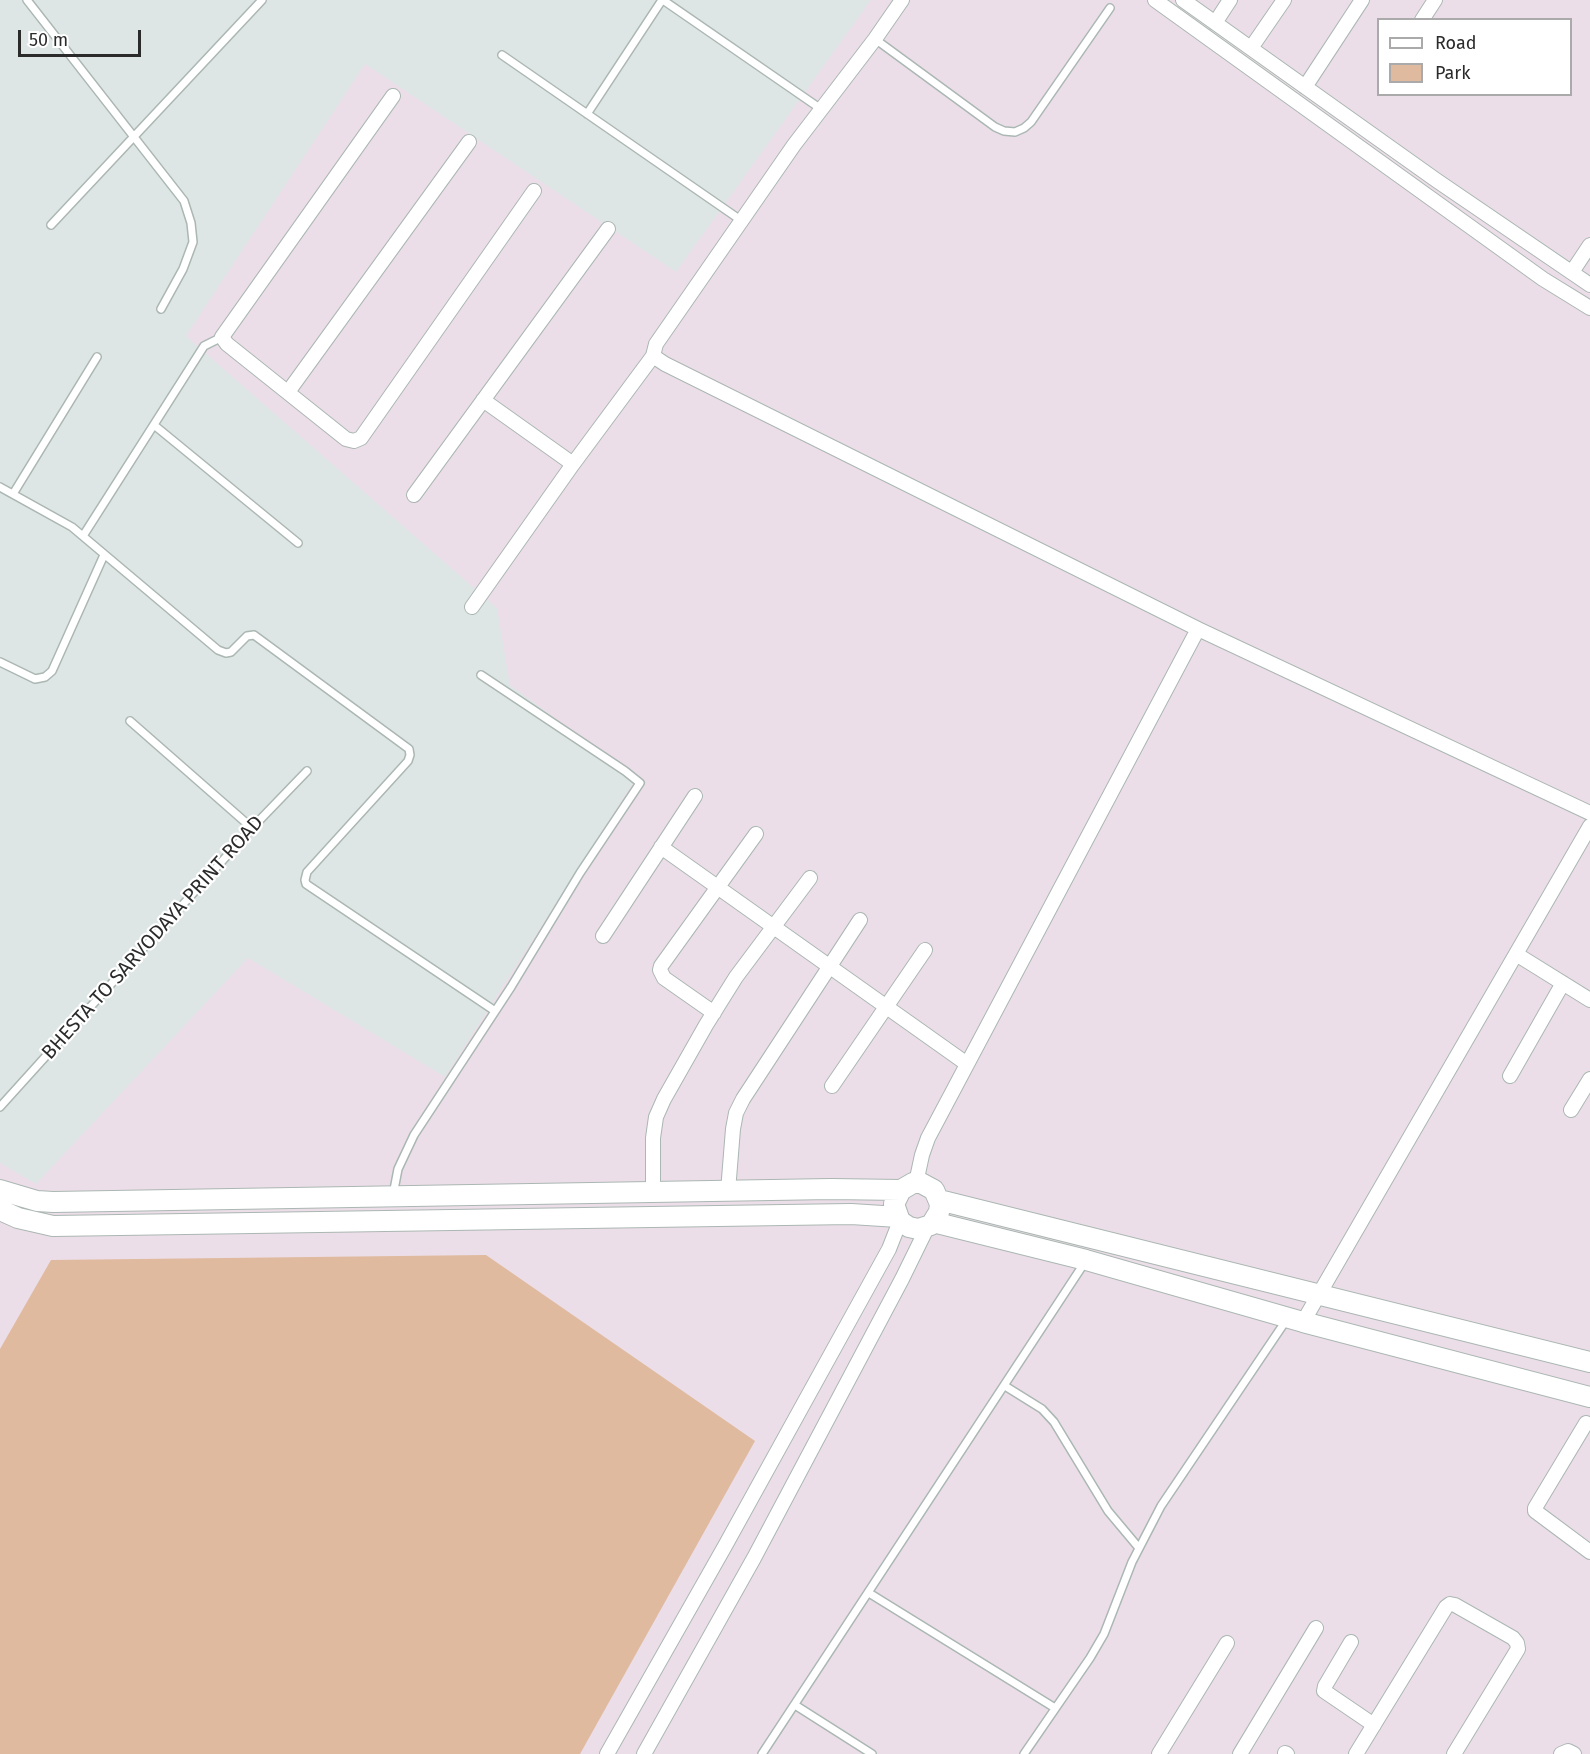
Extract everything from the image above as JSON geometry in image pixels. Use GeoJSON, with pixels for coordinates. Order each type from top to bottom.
{"type":"FeatureCollection","features":[{"type":"Feature","properties":{"kind":"main road"},"geometry":{"type":"LineString","coordinates":[[0,1190],[38,1201],[53,1202],[928,1186],[934,1190],[939,1200],[939,1212],[931,1224]]}},
{"type":"Feature","properties":{"kind":"main road"},"geometry":{"type":"LineString","coordinates":[[899,1219],[894,1204],[908,1187]]}},
{"type":"Feature","properties":{"kind":"main road"},"geometry":{"type":"LineString","coordinates":[[939,1200],[1590,1362]]}},
{"type":"Feature","properties":{"kind":"main road"},"geometry":{"type":"LineString","coordinates":[[0,1210],[18,1218],[53,1226],[851,1214],[899,1219],[909,1227],[918,1229],[931,1224],[1086,1260],[1295,1320],[1590,1397]]}},
{"type":"Feature","properties":{"kind":"street"},"geometry":{"type":"LineString","coordinates":[[472,607],[573,464],[654,356],[656,344],[794,145],[902,0]]}},
{"type":"Feature","properties":{"kind":"street"},"geometry":{"type":"LineString","coordinates":[[1155,0],[1543,279],[1590,308]]}},
{"type":"Feature","properties":{"kind":"street"},"geometry":{"type":"LineString","coordinates":[[1183,0],[1436,180],[1590,285]]}},
{"type":"Feature","properties":{"kind":"street"},"geometry":{"type":"LineString","coordinates":[[1215,23],[1230,0]]}},
{"type":"Feature","properties":{"kind":"street"},"geometry":{"type":"LineString","coordinates":[[1251,48],[1284,0]]}},
{"type":"Feature","properties":{"kind":"street"},"geometry":{"type":"LineString","coordinates":[[1305,87],[1362,0]]}},
{"type":"Feature","properties":{"kind":"street"},"geometry":{"type":"LineString","coordinates":[[1423,18],[1435,0]]}},
{"type":"Feature","properties":{"kind":"street"},"geometry":{"type":"LineString","coordinates":[[393,96],[222,337],[227,344],[346,439],[354,441],[361,438],[534,191]]}},
{"type":"Feature","properties":{"kind":"street"},"geometry":{"type":"LineString","coordinates":[[288,392],[469,142]]}},
{"type":"Feature","properties":{"kind":"street"},"geometry":{"type":"LineString","coordinates":[[414,495],[608,229]]}},
{"type":"Feature","properties":{"kind":"street"},"geometry":{"type":"LineString","coordinates":[[1572,272],[1590,245]]}},
{"type":"Feature","properties":{"kind":"street"},"geometry":{"type":"LineString","coordinates":[[654,356],[1198,629],[1590,813]]}},
{"type":"Feature","properties":{"kind":"street"},"geometry":{"type":"LineString","coordinates":[[483,400],[573,464]]}},
{"type":"Feature","properties":{"kind":"street"},"geometry":{"type":"LineString","coordinates":[[908,1187],[928,1138],[1198,629]]}},
{"type":"Feature","properties":{"kind":"street"},"geometry":{"type":"LineString","coordinates":[[603,936],[695,796]]}},
{"type":"Feature","properties":{"kind":"street"},"geometry":{"type":"LineString","coordinates":[[1295,1320],[1318,1295],[1590,826]]}},
{"type":"Feature","properties":{"kind":"street"},"geometry":{"type":"LineString","coordinates":[[714,1013],[664,978],[660,970],[756,834]]}},
{"type":"Feature","properties":{"kind":"street"},"geometry":{"type":"LineString","coordinates":[[661,847],[967,1064]]}},
{"type":"Feature","properties":{"kind":"street"},"geometry":{"type":"LineString","coordinates":[[653,1192],[653,1138],[656,1118],[664,1099],[736,977],[810,878]]}},
{"type":"Feature","properties":{"kind":"street"},"geometry":{"type":"LineString","coordinates":[[728,1191],[736,1113],[860,920]]}},
{"type":"Feature","properties":{"kind":"street"},"geometry":{"type":"LineString","coordinates":[[832,1086],[925,950]]}},
{"type":"Feature","properties":{"kind":"street"},"geometry":{"type":"LineString","coordinates":[[1516,954],[1590,1000]]}},
{"type":"Feature","properties":{"kind":"street"},"geometry":{"type":"LineString","coordinates":[[1509,1076],[1563,983]]}},
{"type":"Feature","properties":{"kind":"street"},"geometry":{"type":"LineString","coordinates":[[1571,1110],[1590,1079]]}},
{"type":"Feature","properties":{"kind":"street"},"geometry":{"type":"LineString","coordinates":[[607,1754],[884,1259],[899,1219]]}},
{"type":"Feature","properties":{"kind":"street"},"geometry":{"type":"LineString","coordinates":[[644,1754],[754,1558],[931,1224]]}},
{"type":"Feature","properties":{"kind":"street"},"geometry":{"type":"LineString","coordinates":[[1586,1423],[1535,1511],[1590,1552]]}},
{"type":"Feature","properties":{"kind":"street"},"geometry":{"type":"LineString","coordinates":[[1356,1754],[1450,1604],[1513,1638],[1518,1649],[1454,1754]]}},
{"type":"Feature","properties":{"kind":"street"},"geometry":{"type":"LineString","coordinates":[[1240,1754],[1316,1628]]}},
{"type":"Feature","properties":{"kind":"street"},"geometry":{"type":"LineString","coordinates":[[1351,1642],[1324,1691],[1374,1725]]}},
{"type":"Feature","properties":{"kind":"street"},"geometry":{"type":"LineString","coordinates":[[1159,1754],[1227,1643]]}},
{"type":"Feature","properties":{"kind":"street"},"geometry":{"type":"LineString","coordinates":[[1561,1754],[1568,1751],[1574,1754]]}},
{"type":"Feature","properties":{"kind":"lane"},"geometry":{"type":"LineString","coordinates":[[27,0],[184,201],[191,223],[193,242],[183,269],[161,309]]}},
{"type":"Feature","properties":{"kind":"lane"},"geometry":{"type":"LineString","coordinates":[[51,225],[262,0]]}},
{"type":"Feature","properties":{"kind":"lane"},"geometry":{"type":"LineString","coordinates":[[587,114],[663,0],[821,109]]}},
{"type":"Feature","properties":{"kind":"lane"},"geometry":{"type":"LineString","coordinates":[[875,39],[995,127],[1015,132],[1031,122],[1110,8]]}},
{"type":"Feature","properties":{"kind":"lane"},"geometry":{"type":"LineString","coordinates":[[502,55],[742,221]]}},
{"type":"Feature","properties":{"kind":"lane"},"geometry":{"type":"LineString","coordinates":[[83,536],[204,346],[222,337]]}},
{"type":"Feature","properties":{"kind":"lane"},"geometry":{"type":"LineString","coordinates":[[13,494],[97,357]]}},
{"type":"Feature","properties":{"kind":"lane"},"geometry":{"type":"LineString","coordinates":[[154,425],[298,543]]}},
{"type":"Feature","properties":{"kind":"lane"},"geometry":{"type":"LineString","coordinates":[[0,487],[72,527],[218,650],[226,654],[231,652],[247,636],[254,635],[409,749],[408,761],[307,872],[306,884],[495,1011]]}},
{"type":"Feature","properties":{"kind":"lane"},"geometry":{"type":"LineString","coordinates":[[0,662],[35,679],[45,677],[52,671],[104,555]]}},
{"type":"Feature","properties":{"kind":"lane"},"geometry":{"type":"LineString","coordinates":[[392,1197],[398,1169],[414,1135],[495,1011],[580,873],[640,783],[626,771],[481,675]]}},
{"type":"Feature","properties":{"kind":"lane"},"geometry":{"type":"LineString","coordinates":[[130,721],[252,828]]}},
{"type":"Feature","properties":{"kind":"lane","name":"BHESTA TO SARVODAYA PRINT ROAD"},"geometry":{"type":"LineString","coordinates":[[0,1107],[252,828],[307,771]]}},
{"type":"Feature","properties":{"kind":"lane"},"geometry":{"type":"LineString","coordinates":[[762,1754],[1086,1260]]}},
{"type":"Feature","properties":{"kind":"lane"},"geometry":{"type":"LineString","coordinates":[[1024,1754],[1104,1634],[1138,1548],[1161,1506],[1295,1320]]}},
{"type":"Feature","properties":{"kind":"lane"},"geometry":{"type":"LineString","coordinates":[[1005,1386],[1042,1409],[1054,1422],[1108,1511],[1138,1548]]}},
{"type":"Feature","properties":{"kind":"lane"},"geometry":{"type":"LineString","coordinates":[[869,1593],[1055,1708]]}},
{"type":"Feature","properties":{"kind":"lane"},"geometry":{"type":"LineString","coordinates":[[795,1705],[872,1754]]}},
{"type":"Feature","properties":{"kind":"shaded area"},"geometry":{"type":"Polygon","coordinates":[[[0,0],[871,0],[676,272],[365,64],[186,336],[497,608],[510,685],[636,778],[445,1077],[248,958],[36,1184],[0,1163],[0,0]]]}},
{"type":"Feature","properties":{"kind":"green space"},"geometry":{"type":"Polygon","coordinates":[[[486,1255],[755,1441],[580,1754],[0,1754],[0,1349],[51,1260],[486,1255]]]}}]}
